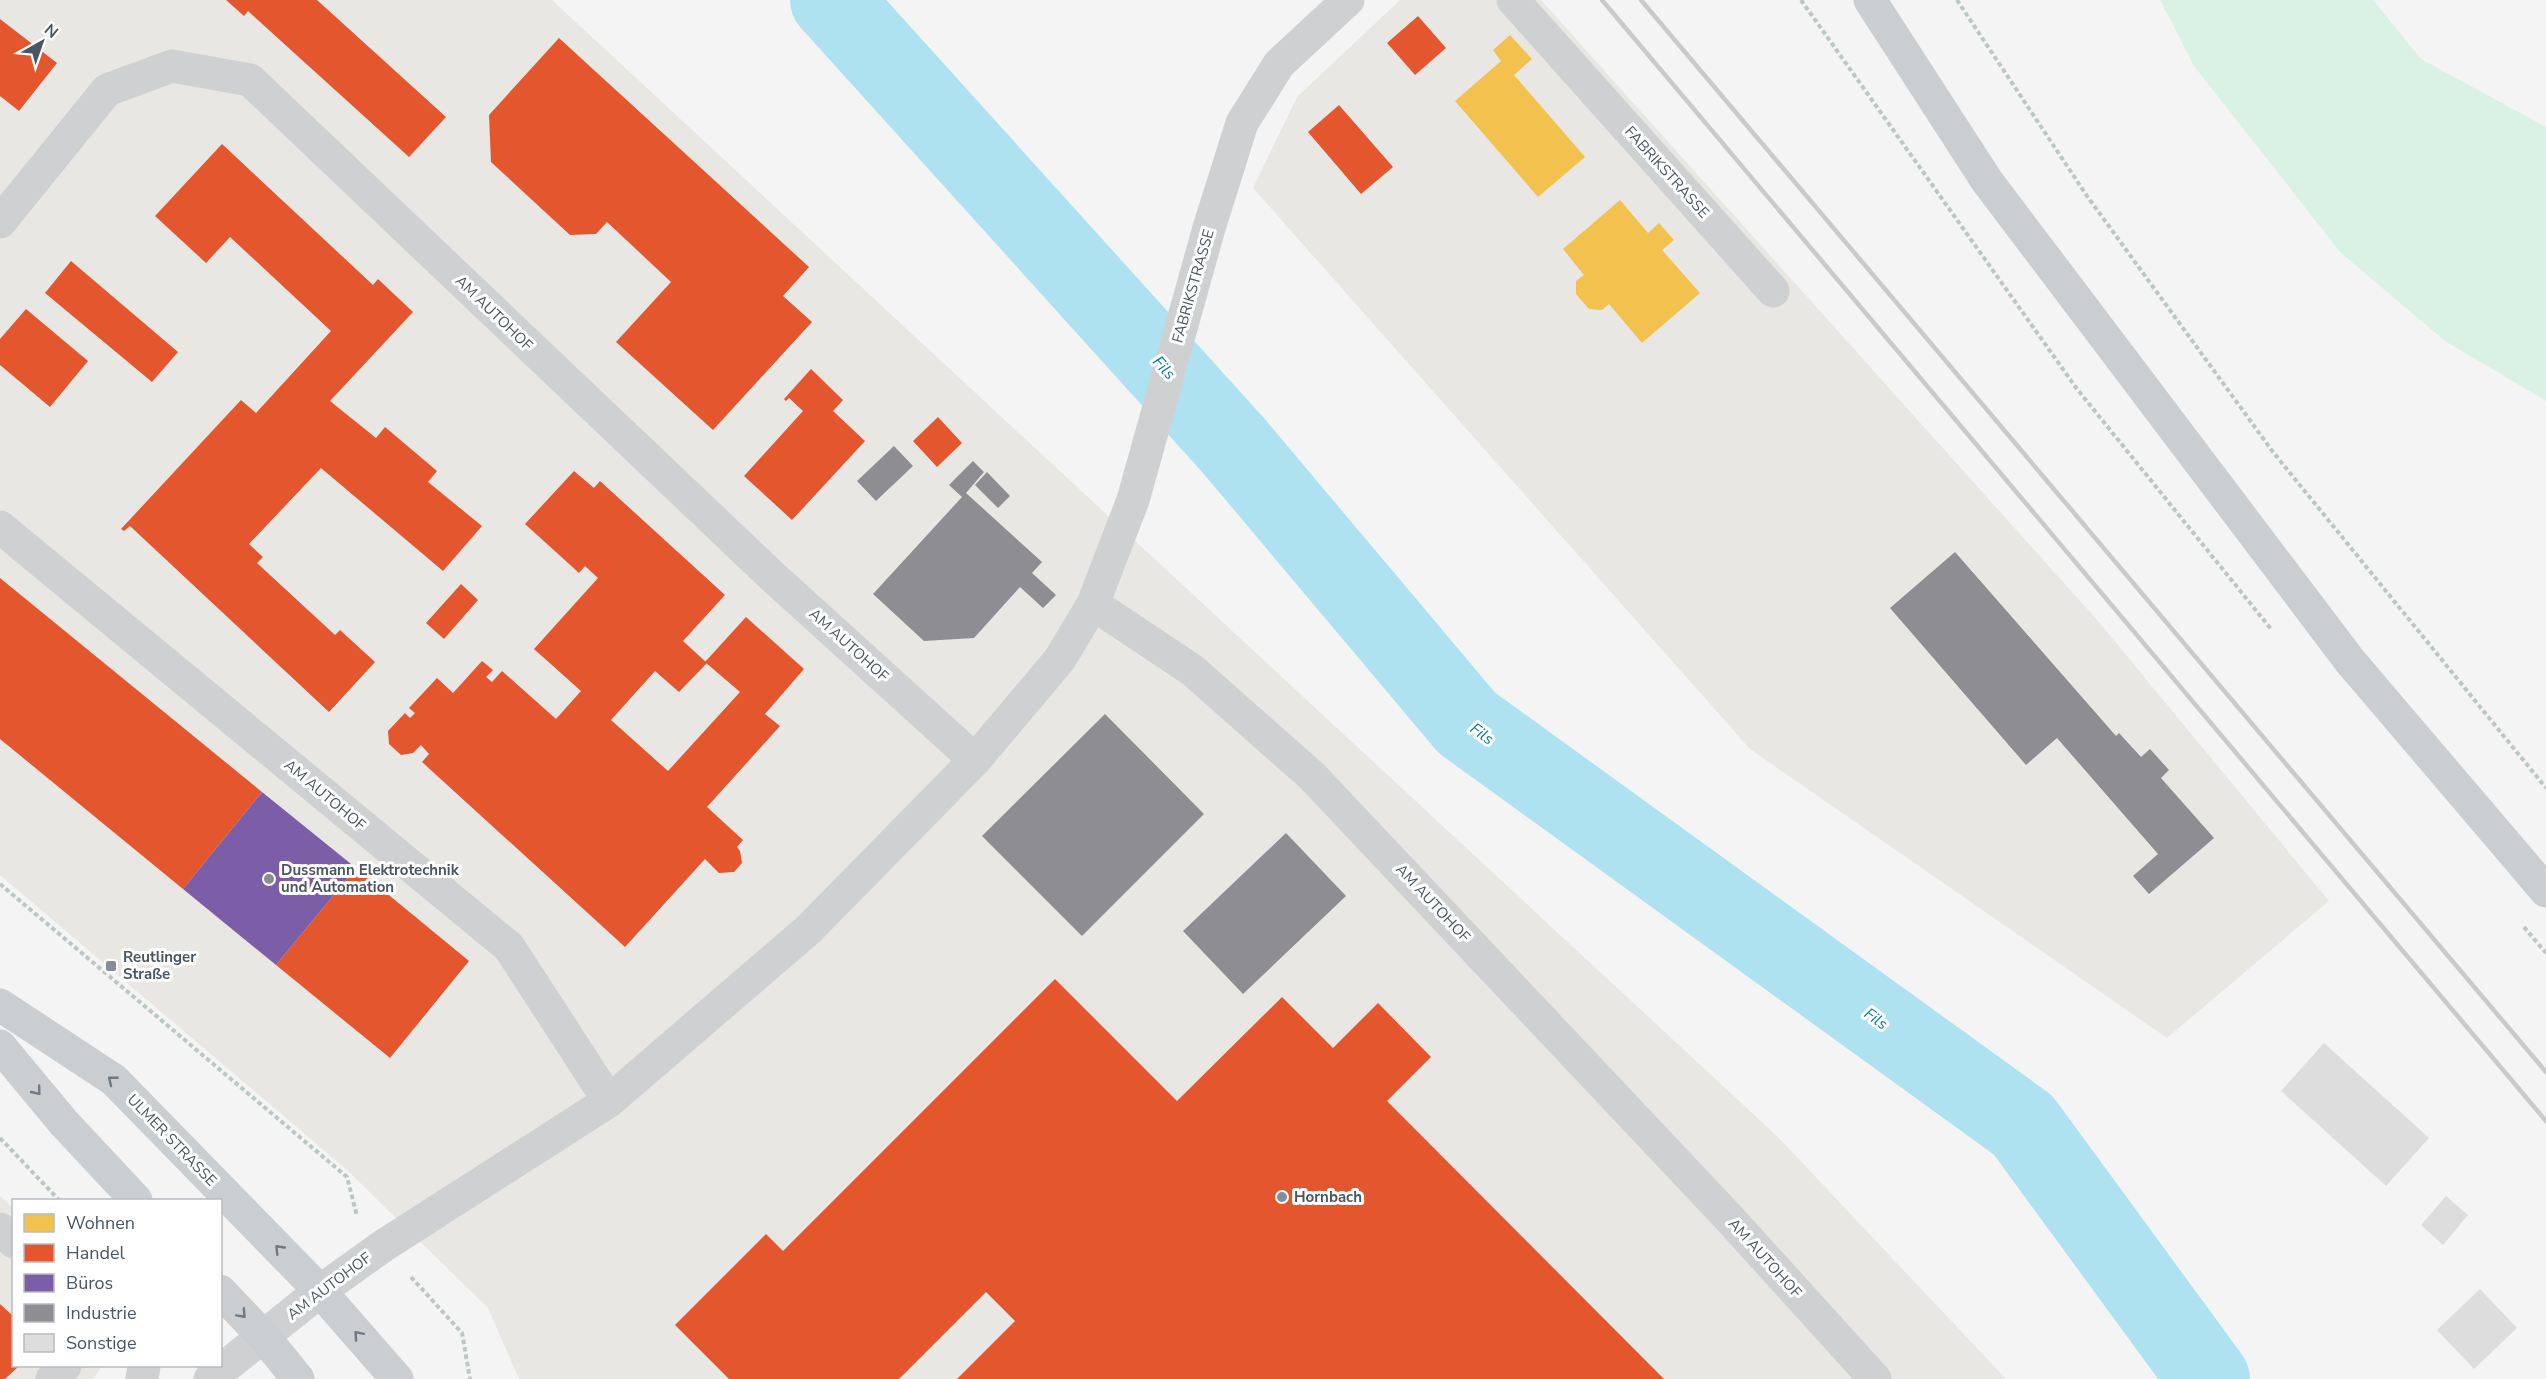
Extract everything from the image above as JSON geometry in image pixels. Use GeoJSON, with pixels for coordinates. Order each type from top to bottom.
{"type":"FeatureCollection","features":[{"type":"Feature","properties":{"kind":"main road"},"geometry":{"type":"LineString","coordinates":[[1870,0],[1987,181],[2350,662],[2546,891]]}},
{"type":"Feature","properties":{"kind":"main road","name":"ULMER STRASSE"},"geometry":{"type":"LineString","coordinates":[[0,1005],[114,1080],[320,1291],[397,1379]]}},
{"type":"Feature","properties":{"kind":"main road"},"geometry":{"type":"LineString","coordinates":[[0,1046],[64,1123],[135,1199]]}},
{"type":"Feature","properties":{"kind":"main road"},"geometry":{"type":"LineString","coordinates":[[222,1293],[264,1337],[298,1379]]}},
{"type":"Feature","properties":{"kind":"street","name":"FABRIKSTRASSE"},"geometry":{"type":"LineString","coordinates":[[1093,604],[1133,500],[1209,228],[1242,123],[1279,64],[1348,0]]}},
{"type":"Feature","properties":{"kind":"street","name":"FABRIKSTRASSE"},"geometry":{"type":"LineString","coordinates":[[1514,0],[1773,291]]}},
{"type":"Feature","properties":{"kind":"street","name":"AM AUTOHOF"},"geometry":{"type":"LineString","coordinates":[[0,222],[107,90],[172,66],[250,80],[772,576],[975,760]]}},
{"type":"Feature","properties":{"kind":"street","name":"AM AUTOHOF"},"geometry":{"type":"LineString","coordinates":[[0,527],[509,947],[609,1101]]}},
{"type":"Feature","properties":{"kind":"street","name":"AM AUTOHOF"},"geometry":{"type":"LineString","coordinates":[[264,1337],[320,1291],[383,1246],[609,1101],[808,930],[975,760],[1060,659],[1093,604],[1192,670],[1312,776],[1729,1218],[1875,1379]]}},
{"type":"Feature","properties":{"kind":"street"},"geometry":{"type":"LineString","coordinates":[[0,1229],[12,1240]]}},
{"type":"Feature","properties":{"kind":"street"},"geometry":{"type":"LineString","coordinates":[[210,1379],[264,1337]]}},
{"type":"Feature","properties":{"kind":"street"},"geometry":{"type":"LineString","coordinates":[[52,1379],[63,1367]]}},
{"type":"Feature","properties":{"kind":"path"},"geometry":{"type":"LineString","coordinates":[[1957,0],[2087,196],[2273,452],[2546,788]]}},
{"type":"Feature","properties":{"kind":"path"},"geometry":{"type":"LineString","coordinates":[[0,884],[347,1177],[359,1224],[383,1246],[462,1333],[469,1379]]}},
{"type":"Feature","properties":{"kind":"path"},"geometry":{"type":"LineString","coordinates":[[0,1138],[58,1199]]}},
{"type":"Feature","properties":{"kind":"shaded area"},"geometry":{"type":"Polygon","coordinates":[[[0,0],[552,0],[1778,1137],[2006,1379],[519,1379],[488,1308],[346,1169],[0,875],[0,0]]]}},
{"type":"Feature","properties":{"kind":"shaded area"},"geometry":{"type":"Polygon","coordinates":[[[1400,0],[1541,0],[2098,621],[2329,901],[2167,1038],[1750,749],[1253,188],[1297,97],[1400,0]]]}},
{"type":"Feature","properties":{"kind":"shaded area"},"geometry":{"type":"Polygon","coordinates":[[[0,1196],[12,1207],[12,1367],[101,1367],[93,1379],[0,1379],[0,1196]]]}},
{"type":"Feature","properties":{"kind":"green space"},"geometry":{"type":"Polygon","coordinates":[[[2160,0],[2373,0],[2421,59],[2546,127],[2546,401],[2445,341],[2341,253],[2194,66],[2160,0]]]}},
{"type":"Feature","properties":{"kind":"building: Wohnen"},"geometry":{"type":"Polygon","coordinates":[[[1510,35],[1532,59],[1514,75],[1585,157],[1538,197],[1455,101],[1501,61],[1493,50],[1510,35]]]}},
{"type":"Feature","properties":{"kind":"building: Wohnen"},"geometry":{"type":"Polygon","coordinates":[[[1620,200],[1648,233],[1659,223],[1674,240],[1662,250],[1700,293],[1642,343],[1609,304],[1602,310],[1589,309],[1576,294],[1576,281],[1584,275],[1563,249],[1620,200]]]}},
{"type":"Feature","properties":{"kind":"building: Handel"},"geometry":{"type":"Polygon","coordinates":[[[226,0],[317,0],[446,117],[409,157],[248,11],[244,16],[226,0]]]}},
{"type":"Feature","properties":{"kind":"building: Handel"},"geometry":{"type":"Polygon","coordinates":[[[1418,16],[1446,48],[1415,75],[1387,43],[1418,16]]]}},
{"type":"Feature","properties":{"kind":"building: Handel"},"geometry":{"type":"Polygon","coordinates":[[[0,19],[57,63],[19,111],[0,96],[0,19]]]}},
{"type":"Feature","properties":{"kind":"building: Handel"},"geometry":{"type":"Polygon","coordinates":[[[559,38],[809,267],[783,296],[812,322],[713,430],[616,342],[671,282],[607,222],[596,234],[570,235],[491,162],[489,115],[559,38]]]}},
{"type":"Feature","properties":{"kind":"building: Handel"},"geometry":{"type":"Polygon","coordinates":[[[1339,105],[1393,167],[1361,194],[1308,132],[1339,105]]]}},
{"type":"Feature","properties":{"kind":"building: Handel"},"geometry":{"type":"Polygon","coordinates":[[[222,144],[373,285],[378,279],[413,312],[330,401],[376,438],[385,427],[437,471],[428,482],[482,526],[443,571],[321,468],[249,544],[263,557],[257,563],[335,635],[340,630],[375,662],[329,712],[130,526],[124,531],[121,529],[241,400],[256,413],[331,331],[230,237],[206,263],[155,216],[222,144]]]}},
{"type":"Feature","properties":{"kind":"building: Handel"},"geometry":{"type":"Polygon","coordinates":[[[71,261],[178,352],[152,382],[45,293],[71,261]]]}},
{"type":"Feature","properties":{"kind":"building: Handel"},"geometry":{"type":"Polygon","coordinates":[[[26,309],[88,361],[50,407],[0,365],[0,339],[26,309]]]}},
{"type":"Feature","properties":{"kind":"building: Handel"},"geometry":{"type":"Polygon","coordinates":[[[811,369],[843,400],[833,411],[865,441],[792,520],[744,476],[803,411],[789,398],[786,401],[784,399],[811,369]]]}},
{"type":"Feature","properties":{"kind":"building: Handel"},"geometry":{"type":"Polygon","coordinates":[[[938,417],[962,443],[937,467],[913,441],[938,417]]]}},
{"type":"Feature","properties":{"kind":"building: Handel"},"geometry":{"type":"Polygon","coordinates":[[[574,471],[594,488],[600,481],[725,595],[683,641],[705,662],[746,617],[804,669],[765,714],[780,726],[707,807],[743,840],[737,847],[742,863],[734,872],[719,873],[705,859],[625,947],[422,762],[429,754],[421,745],[413,753],[401,755],[389,744],[388,731],[405,713],[410,718],[415,713],[409,708],[437,678],[453,693],[482,661],[493,670],[486,677],[492,682],[502,671],[556,719],[581,691],[534,649],[598,578],[585,566],[579,573],[525,524],[574,471]],[[707,663],[679,692],[655,671],[611,720],[668,771],[740,692],[707,663]]]}},
{"type":"Feature","properties":{"kind":"building: Handel"},"geometry":{"type":"Polygon","coordinates":[[[0,578],[262,792],[183,889],[0,739],[0,578]]]}},
{"type":"Feature","properties":{"kind":"building: Handel"},"geometry":{"type":"Polygon","coordinates":[[[461,584],[478,600],[444,639],[426,623],[461,584]]]}},
{"type":"Feature","properties":{"kind":"building: Handel"},"geometry":{"type":"Polygon","coordinates":[[[356,868],[469,961],[390,1058],[276,965],[356,868]]]}},
{"type":"Feature","properties":{"kind":"building: Handel","name":"Hornbach"},"geometry":{"type":"Polygon","coordinates":[[[1055,979],[1177,1101],[1282,997],[1333,1048],[1378,1003],[1431,1057],[1387,1101],[1664,1379],[957,1379],[1015,1321],[986,1292],[899,1379],[729,1379],[675,1325],[766,1234],[783,1251],[1055,979]]]}},
{"type":"Feature","properties":{"kind":"building: Handel"},"geometry":{"type":"Polygon","coordinates":[[[0,1304],[12,1315],[12,1367],[18,1367],[5,1379],[0,1379],[0,1304]]]}},
{"type":"Feature","properties":{"kind":"building: Büros","name":"Dussmann Elektrotechnik und Automation"},"geometry":{"type":"Polygon","coordinates":[[[262,792],[356,868],[276,965],[183,889],[262,792]]]}},
{"type":"Feature","properties":{"kind":"building: Industrie"},"geometry":{"type":"Polygon","coordinates":[[[894,446],[913,466],[876,501],[857,481],[894,446]]]}},
{"type":"Feature","properties":{"kind":"building: Industrie"},"geometry":{"type":"Polygon","coordinates":[[[973,461],[984,472],[966,493],[1042,562],[1032,573],[1056,595],[1043,608],[1020,587],[974,638],[924,641],[873,594],[962,497],[949,485],[973,461]]]}},
{"type":"Feature","properties":{"kind":"building: Industrie"},"geometry":{"type":"Polygon","coordinates":[[[987,472],[1010,496],[998,508],[975,485],[987,472]]]}},
{"type":"Feature","properties":{"kind":"building: Industrie"},"geometry":{"type":"Polygon","coordinates":[[[1955,552],[2116,736],[2119,733],[2141,757],[2150,749],[2169,770],[2161,778],[2214,838],[2149,894],[2133,876],[2158,854],[2057,738],[2026,765],[1890,608],[1955,552]]]}},
{"type":"Feature","properties":{"kind":"building: Industrie"},"geometry":{"type":"Polygon","coordinates":[[[1105,714],[1204,814],[1082,936],[982,836],[1105,714]]]}},
{"type":"Feature","properties":{"kind":"building: Industrie"},"geometry":{"type":"Polygon","coordinates":[[[1286,833],[1346,896],[1243,994],[1183,931],[1286,833]]]}},
{"type":"Feature","properties":{"kind":"building: Sonstige"},"geometry":{"type":"Polygon","coordinates":[[[2324,1043],[2429,1138],[2386,1186],[2281,1091],[2324,1043]]]}},
{"type":"Feature","properties":{"kind":"building: Sonstige"},"geometry":{"type":"Polygon","coordinates":[[[2446,1196],[2468,1215],[2443,1245],[2421,1225],[2446,1196]]]}},
{"type":"Feature","properties":{"kind":"building: Sonstige"},"geometry":{"type":"Polygon","coordinates":[[[2480,1289],[2517,1328],[2474,1369],[2437,1330],[2480,1289]]]}},
{"type":"Feature","properties":{"kind":"waterway","name":"Fils"},"geometry":{"type":"LineString","coordinates":[[831,0],[1233,445],[1467,723],[2023,1125],[2209,1379]]}},
{"type":"Feature","properties":{"kind":"railway"},"geometry":{"type":"LineString","coordinates":[[1602,0],[2546,1121]]}},
{"type":"Feature","properties":{"kind":"railway"},"geometry":{"type":"LineString","coordinates":[[1641,0],[2546,1072]]}},
{"type":"Feature","properties":{"kind":"place","name":"Dussmann Elektrotechnik und Automation"},"geometry":{"type":"Point","coordinates":[269,879]}},
{"type":"Feature","properties":{"kind":"place","name":"Reutlinger Straße"},"geometry":{"type":"Point","coordinates":[111,966]}},
{"type":"Feature","properties":{"kind":"place","name":"Hornbach"},"geometry":{"type":"Point","coordinates":[1282,1197]}}]}
